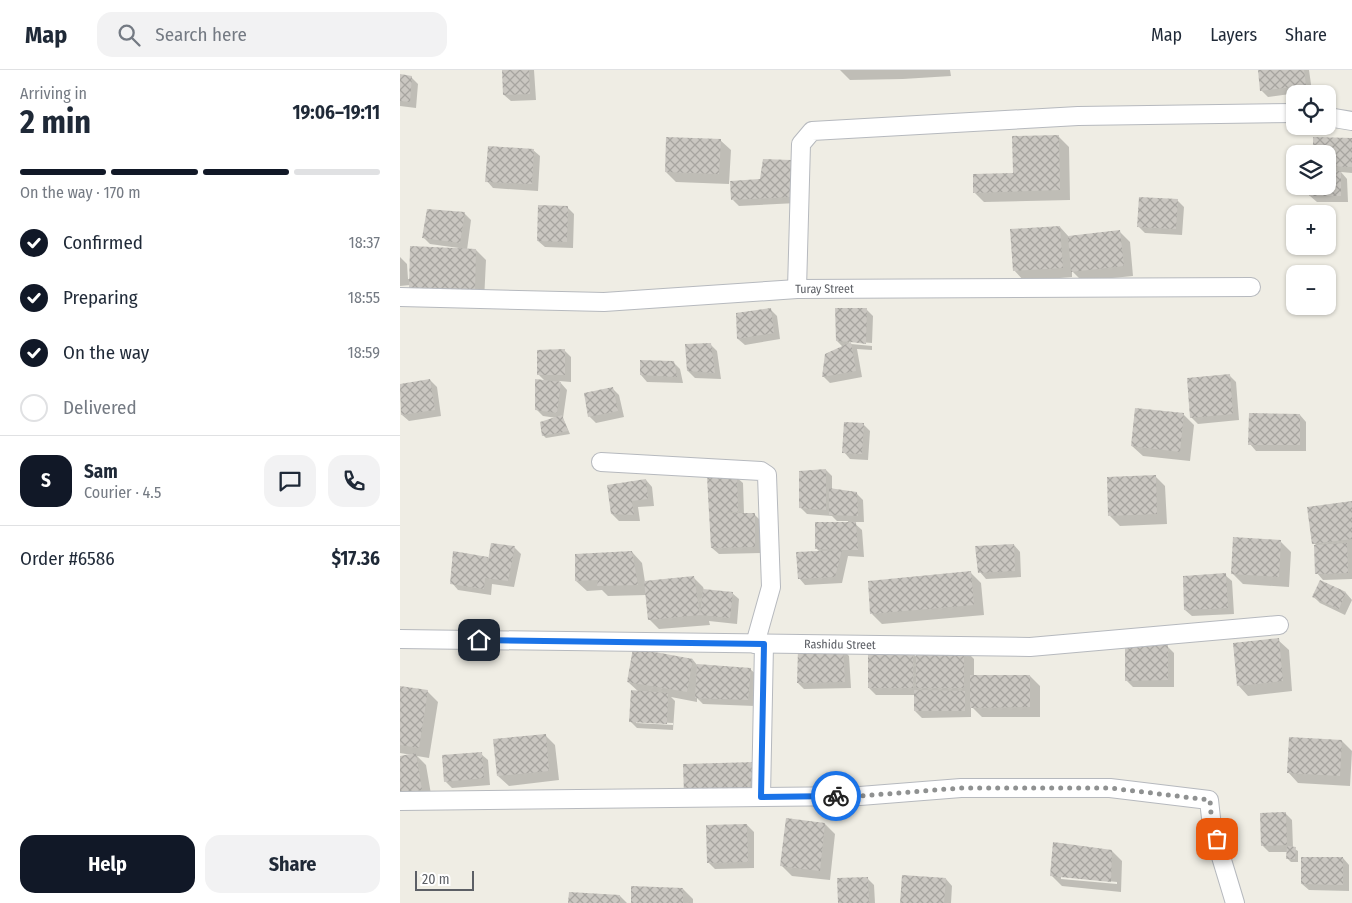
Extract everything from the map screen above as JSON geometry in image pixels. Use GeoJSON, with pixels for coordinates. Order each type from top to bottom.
{"type":"FeatureCollection","features":[{"type":"Feature","properties":{"kind":"street"},"geometry":{"type":"LineString","coordinates":[[797,289],[801,144],[812,131],[1078,116],[1286,112]]}},
{"type":"Feature","properties":{"kind":"street"},"geometry":{"type":"LineString","coordinates":[[1336,118],[1352,121]]}},
{"type":"Feature","properties":{"kind":"street","name":"Turay Street"},"geometry":{"type":"LineString","coordinates":[[400,297],[604,302],[797,289],[1250,287]]}},
{"type":"Feature","properties":{"kind":"street"},"geometry":{"type":"LineString","coordinates":[[602,462],[761,471],[767,475],[771,587],[760,644],[761,797]]}},
{"type":"Feature","properties":{"kind":"street","name":"Rashidu Street"},"geometry":{"type":"LineString","coordinates":[[400,639],[1030,647],[1279,625]]}},
{"type":"Feature","properties":{"kind":"street"},"geometry":{"type":"LineString","coordinates":[[400,801],[860,796],[961,788],[1100,788],[1210,800],[1212,827],[1221,851],[1235,903]]}},
{"type":"Feature","properties":{"kind":"building"},"geometry":{"type":"Polygon","coordinates":[[[502,70],[529,70],[530,94],[503,95],[502,70]]]}},
{"type":"Feature","properties":{"kind":"building"},"geometry":{"type":"Polygon","coordinates":[[[1258,70],[1304,70],[1306,85],[1286,85],[1286,88],[1260,91],[1258,70]]]}},
{"type":"Feature","properties":{"kind":"building"},"geometry":{"type":"Polygon","coordinates":[[[400,74],[412,76],[410,102],[400,101],[400,74]]]}},
{"type":"Feature","properties":{"kind":"building"},"geometry":{"type":"Polygon","coordinates":[[[1059,135],[1060,190],[973,193],[973,174],[1013,173],[1012,136],[1059,135]]]}},
{"type":"Feature","properties":{"kind":"building"},"geometry":{"type":"Polygon","coordinates":[[[666,137],[721,139],[719,174],[665,172],[666,137]]]}},
{"type":"Feature","properties":{"kind":"building"},"geometry":{"type":"Polygon","coordinates":[[[1313,137],[1352,138],[1352,167],[1336,166],[1336,145],[1313,145],[1313,137]]]}},
{"type":"Feature","properties":{"kind":"building"},"geometry":{"type":"Polygon","coordinates":[[[488,146],[534,149],[532,184],[485,182],[488,146]]]}},
{"type":"Feature","properties":{"kind":"building"},"geometry":{"type":"Polygon","coordinates":[[[763,159],[791,160],[790,197],[731,200],[730,181],[760,179],[763,159]]]}},
{"type":"Feature","properties":{"kind":"building"},"geometry":{"type":"Polygon","coordinates":[[[1336,171],[1341,171],[1341,196],[1309,196],[1336,195],[1336,171]]]}},
{"type":"Feature","properties":{"kind":"building"},"geometry":{"type":"Polygon","coordinates":[[[1139,197],[1178,199],[1176,229],[1137,227],[1139,197]]]}},
{"type":"Feature","properties":{"kind":"building"},"geometry":{"type":"Polygon","coordinates":[[[538,205],[568,206],[567,242],[537,241],[538,205]]]}},
{"type":"Feature","properties":{"kind":"building"},"geometry":{"type":"Polygon","coordinates":[[[427,209],[465,212],[460,243],[422,238],[427,209]]]}},
{"type":"Feature","properties":{"kind":"building"},"geometry":{"type":"Polygon","coordinates":[[[1060,226],[1063,268],[1013,271],[1010,229],[1060,226]]]}},
{"type":"Feature","properties":{"kind":"building"},"geometry":{"type":"Polygon","coordinates":[[[1120,230],[1124,266],[1071,272],[1068,236],[1120,230]]]}},
{"type":"Feature","properties":{"kind":"building"},"geometry":{"type":"Polygon","coordinates":[[[410,246],[476,249],[475,291],[409,289],[410,246]]]}},
{"type":"Feature","properties":{"kind":"building"},"geometry":{"type":"Polygon","coordinates":[[[771,308],[774,333],[737,339],[736,313],[771,308]]]}},
{"type":"Feature","properties":{"kind":"building"},"geometry":{"type":"Polygon","coordinates":[[[835,308],[867,308],[866,344],[836,341],[835,308]]]}},
{"type":"Feature","properties":{"kind":"building"},"geometry":{"type":"Polygon","coordinates":[[[851,342],[856,371],[822,377],[825,354],[851,342]]]}},
{"type":"Feature","properties":{"kind":"building"},"geometry":{"type":"Polygon","coordinates":[[[711,343],[715,373],[687,371],[685,344],[711,343]]]}},
{"type":"Feature","properties":{"kind":"building"},"geometry":{"type":"Polygon","coordinates":[[[565,349],[565,375],[537,375],[537,350],[565,349]]]}},
{"type":"Feature","properties":{"kind":"building"},"geometry":{"type":"Polygon","coordinates":[[[640,360],[674,361],[677,377],[640,375],[640,360]]]}},
{"type":"Feature","properties":{"kind":"building"},"geometry":{"type":"Polygon","coordinates":[[[1230,374],[1233,414],[1190,418],[1187,378],[1230,374]]]}},
{"type":"Feature","properties":{"kind":"building"},"geometry":{"type":"Polygon","coordinates":[[[430,379],[435,410],[401,415],[400,384],[430,379]]]}},
{"type":"Feature","properties":{"kind":"building"},"geometry":{"type":"Polygon","coordinates":[[[535,379],[561,382],[557,413],[535,410],[535,379]]]}},
{"type":"Feature","properties":{"kind":"building"},"geometry":{"type":"Polygon","coordinates":[[[613,387],[618,411],[588,417],[584,393],[613,387]]]}},
{"type":"Feature","properties":{"kind":"building"},"geometry":{"type":"Polygon","coordinates":[[[1135,408],[1184,413],[1180,452],[1131,446],[1135,408]]]}},
{"type":"Feature","properties":{"kind":"building"},"geometry":{"type":"Polygon","coordinates":[[[1249,413],[1300,414],[1300,445],[1248,445],[1249,413]]]}},
{"type":"Feature","properties":{"kind":"building"},"geometry":{"type":"Polygon","coordinates":[[[562,415],[568,431],[542,436],[540,422],[562,415]]]}},
{"type":"Feature","properties":{"kind":"building"},"geometry":{"type":"Polygon","coordinates":[[[844,422],[864,423],[862,454],[842,453],[844,422]]]}},
{"type":"Feature","properties":{"kind":"building"},"geometry":{"type":"Polygon","coordinates":[[[826,469],[826,510],[799,508],[799,471],[826,469]]]}},
{"type":"Feature","properties":{"kind":"building"},"geometry":{"type":"Polygon","coordinates":[[[737,475],[738,512],[724,513],[755,513],[755,547],[711,548],[707,477],[737,475]]]}},
{"type":"Feature","properties":{"kind":"building"},"geometry":{"type":"Polygon","coordinates":[[[1156,475],[1157,514],[1108,516],[1107,477],[1156,475]]]}},
{"type":"Feature","properties":{"kind":"building"},"geometry":{"type":"Polygon","coordinates":[[[646,479],[648,499],[632,501],[634,515],[611,514],[607,485],[646,479]]]}},
{"type":"Feature","properties":{"kind":"building"},"geometry":{"type":"Polygon","coordinates":[[[829,488],[857,492],[858,516],[829,515],[829,488]]]}},
{"type":"Feature","properties":{"kind":"building"},"geometry":{"type":"Polygon","coordinates":[[[1352,501],[1352,539],[1312,544],[1307,507],[1352,501]]]}},
{"type":"Feature","properties":{"kind":"building"},"geometry":{"type":"Polygon","coordinates":[[[815,522],[856,522],[858,550],[842,550],[835,577],[798,579],[796,552],[839,550],[815,549],[815,522]]]}},
{"type":"Feature","properties":{"kind":"building"},"geometry":{"type":"Polygon","coordinates":[[[1233,537],[1281,540],[1279,577],[1231,574],[1233,537]]]}},
{"type":"Feature","properties":{"kind":"building"},"geometry":{"type":"Polygon","coordinates":[[[491,543],[515,546],[508,581],[485,578],[484,589],[450,584],[453,551],[488,557],[486,572],[491,543]]]}},
{"type":"Feature","properties":{"kind":"building"},"geometry":{"type":"Polygon","coordinates":[[[1347,543],[1348,573],[1315,574],[1314,545],[1347,543]]]}},
{"type":"Feature","properties":{"kind":"building"},"geometry":{"type":"Polygon","coordinates":[[[1014,544],[1015,571],[978,573],[975,546],[1014,544]]]}},
{"type":"Feature","properties":{"kind":"building"},"geometry":{"type":"Polygon","coordinates":[[[632,551],[638,585],[597,586],[598,580],[575,581],[575,554],[632,551]]]}},
{"type":"Feature","properties":{"kind":"building"},"geometry":{"type":"Polygon","coordinates":[[[971,571],[974,605],[870,614],[868,581],[971,571]]]}},
{"type":"Feature","properties":{"kind":"building"},"geometry":{"type":"Polygon","coordinates":[[[1226,573],[1228,608],[1184,610],[1183,576],[1226,573]]]}},
{"type":"Feature","properties":{"kind":"building"},"geometry":{"type":"Polygon","coordinates":[[[694,576],[700,615],[648,620],[644,581],[694,576]]]}},
{"type":"Feature","properties":{"kind":"building"},"geometry":{"type":"Polygon","coordinates":[[[1320,580],[1346,592],[1339,609],[1312,597],[1320,580]]]}},
{"type":"Feature","properties":{"kind":"building"},"geometry":{"type":"Polygon","coordinates":[[[703,589],[733,592],[730,618],[700,615],[703,589]]]}},
{"type":"Feature","properties":{"kind":"building"},"geometry":{"type":"Polygon","coordinates":[[[1279,638],[1283,681],[1237,686],[1233,643],[1279,638]]]}},
{"type":"Feature","properties":{"kind":"building"},"geometry":{"type":"Polygon","coordinates":[[[1125,645],[1168,645],[1168,680],[1125,681],[1125,645]]]}},
{"type":"Feature","properties":{"kind":"building"},"geometry":{"type":"Polygon","coordinates":[[[633,648],[693,659],[687,692],[627,682],[633,648]]]}},
{"type":"Feature","properties":{"kind":"building"},"geometry":{"type":"Polygon","coordinates":[[[843,648],[845,682],[797,683],[798,649],[843,648]]]}},
{"type":"Feature","properties":{"kind":"building"},"geometry":{"type":"Polygon","coordinates":[[[916,648],[964,648],[964,688],[916,688],[916,648]]]}},
{"type":"Feature","properties":{"kind":"building"},"geometry":{"type":"Polygon","coordinates":[[[868,652],[913,652],[913,688],[868,688],[868,652]]]}},
{"type":"Feature","properties":{"kind":"building"},"geometry":{"type":"Polygon","coordinates":[[[697,664],[751,668],[748,700],[695,698],[697,664]]]}},
{"type":"Feature","properties":{"kind":"building"},"geometry":{"type":"Polygon","coordinates":[[[970,675],[1030,675],[1030,707],[970,708],[970,675]]]}},
{"type":"Feature","properties":{"kind":"building"},"geometry":{"type":"Polygon","coordinates":[[[400,686],[428,690],[419,748],[400,745],[400,686]]]}},
{"type":"Feature","properties":{"kind":"building"},"geometry":{"type":"Polygon","coordinates":[[[631,690],[668,693],[667,724],[629,722],[631,690]]]}},
{"type":"Feature","properties":{"kind":"building"},"geometry":{"type":"Polygon","coordinates":[[[914,690],[965,691],[965,711],[914,711],[914,690]]]}},
{"type":"Feature","properties":{"kind":"building"},"geometry":{"type":"Polygon","coordinates":[[[546,734],[549,771],[497,776],[493,739],[546,734]]]}},
{"type":"Feature","properties":{"kind":"building"},"geometry":{"type":"Polygon","coordinates":[[[1289,737],[1342,740],[1340,776],[1287,773],[1289,737]]]}},
{"type":"Feature","properties":{"kind":"building"},"geometry":{"type":"Polygon","coordinates":[[[482,752],[484,778],[444,782],[442,755],[482,752]]]}},
{"type":"Feature","properties":{"kind":"building"},"geometry":{"type":"Polygon","coordinates":[[[416,753],[422,790],[400,794],[400,756],[416,753]]]}},
{"type":"Feature","properties":{"kind":"building"},"geometry":{"type":"Polygon","coordinates":[[[756,762],[748,792],[684,794],[683,764],[756,762]]]}},
{"type":"Feature","properties":{"kind":"building"},"geometry":{"type":"Polygon","coordinates":[[[1286,812],[1287,845],[1261,846],[1260,813],[1286,812]]]}},
{"type":"Feature","properties":{"kind":"building"},"geometry":{"type":"Polygon","coordinates":[[[786,818],[825,823],[820,871],[780,866],[786,818]]]}},
{"type":"Feature","properties":{"kind":"building"},"geometry":{"type":"Polygon","coordinates":[[[747,824],[748,862],[707,863],[706,825],[747,824]]]}},
{"type":"Feature","properties":{"kind":"building"},"geometry":{"type":"Polygon","coordinates":[[[1053,842],[1112,850],[1111,882],[1050,876],[1053,842]]]}},
{"type":"Feature","properties":{"kind":"building"},"geometry":{"type":"Polygon","coordinates":[[[1287,846],[1296,847],[1295,859],[1286,859],[1287,846]]]}},
{"type":"Feature","properties":{"kind":"building"},"geometry":{"type":"Polygon","coordinates":[[[1301,857],[1343,857],[1343,885],[1301,884],[1301,857]]]}},
{"type":"Feature","properties":{"kind":"building"},"geometry":{"type":"Polygon","coordinates":[[[902,875],[946,878],[944,903],[900,903],[902,875]]]}},
{"type":"Feature","properties":{"kind":"building"},"geometry":{"type":"Polygon","coordinates":[[[868,877],[869,903],[838,903],[837,878],[868,877]]]}},
{"type":"Feature","properties":{"kind":"building"},"geometry":{"type":"Polygon","coordinates":[[[631,886],[683,888],[683,903],[631,903],[631,886]]]}},
{"type":"Feature","properties":{"kind":"building"},"geometry":{"type":"Polygon","coordinates":[[[569,892],[620,895],[620,903],[568,903],[569,892]]]}},
{"type":"Feature","properties":{"kind":"way so far"},"geometry":{"type":"LineString","coordinates":[[836,796],[860,796],[961,788],[1110,788],[1210,800],[1212,827],[1217,839]]}},
{"type":"Feature","properties":{"kind":"route"},"geometry":{"type":"LineString","coordinates":[[479,640],[764,644],[761,797],[836,796]]}}]}
